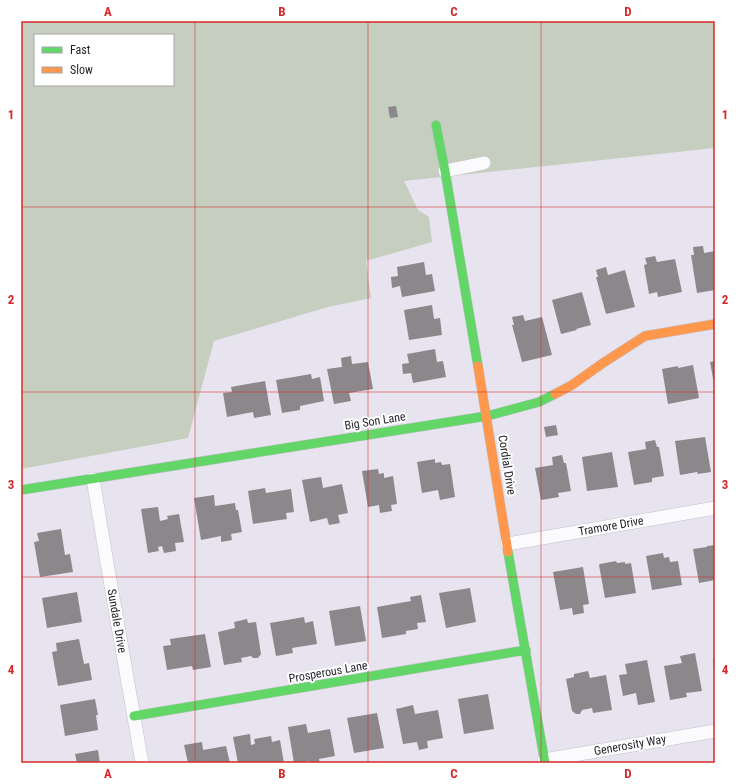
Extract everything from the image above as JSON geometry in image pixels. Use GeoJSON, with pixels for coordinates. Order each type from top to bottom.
{"type":"FeatureCollection","features":[{"type":"Feature","properties":{"kind":"street","name":"Cordial Drive"},"geometry":{"type":"LineString","coordinates":[[436,125],[545,762]]}},
{"type":"Feature","properties":{"kind":"street"},"geometry":{"type":"LineString","coordinates":[[445,171],[484,163]]}},
{"type":"Feature","properties":{"kind":"street","name":"Big Son Lane"},"geometry":{"type":"LineString","coordinates":[[21,490],[487,416],[539,402],[572,385],[645,336],[715,324]]}},
{"type":"Feature","properties":{"kind":"street","name":"Sundale Drive"},"geometry":{"type":"LineString","coordinates":[[93,479],[142,763]]}},
{"type":"Feature","properties":{"kind":"street","name":"Tramore Drive"},"geometry":{"type":"LineString","coordinates":[[507,544],[715,508]]}},
{"type":"Feature","properties":{"kind":"street","name":"Prosperous Lane"},"geometry":{"type":"LineString","coordinates":[[134,716],[526,650]]}},
{"type":"Feature","properties":{"kind":"street","name":"Generosity Way"},"geometry":{"type":"LineString","coordinates":[[545,762],[715,731]]}},
{"type":"Feature","properties":{"kind":"green space"},"geometry":{"type":"Polygon","coordinates":[[[21,21],[715,21],[715,148],[404,181],[418,210],[429,217],[432,242],[366,261],[371,298],[328,307],[214,341],[188,438],[21,469],[21,21]]]}},
{"type":"Feature","properties":{"kind":"building"},"geometry":{"type":"Polygon","coordinates":[[[396,106],[398,117],[390,118],[388,107],[396,106]]]}},
{"type":"Feature","properties":{"kind":"building"},"geometry":{"type":"Polygon","coordinates":[[[703,246],[704,253],[715,251],[715,290],[697,293],[691,255],[694,255],[693,247],[703,246]]]}},
{"type":"Feature","properties":{"kind":"building"},"geometry":{"type":"Polygon","coordinates":[[[655,256],[657,262],[675,259],[682,292],[658,297],[657,292],[649,294],[644,265],[647,264],[645,258],[655,256]]]}},
{"type":"Feature","properties":{"kind":"building"},"geometry":{"type":"Polygon","coordinates":[[[424,262],[426,275],[432,274],[435,291],[402,297],[400,286],[392,288],[391,277],[398,276],[397,267],[424,262]]]}},
{"type":"Feature","properties":{"kind":"building"},"geometry":{"type":"Polygon","coordinates":[[[606,267],[608,275],[625,270],[635,307],[606,314],[596,277],[598,277],[596,270],[606,267]]]}},
{"type":"Feature","properties":{"kind":"building"},"geometry":{"type":"Polygon","coordinates":[[[582,292],[591,325],[561,334],[552,300],[582,292]]]}},
{"type":"Feature","properties":{"kind":"building"},"geometry":{"type":"Polygon","coordinates":[[[432,305],[434,319],[440,318],[442,335],[409,340],[404,310],[432,305]]]}},
{"type":"Feature","properties":{"kind":"building"},"geometry":{"type":"Polygon","coordinates":[[[523,315],[525,321],[542,317],[552,355],[522,362],[512,325],[514,325],[512,317],[523,315]]]}},
{"type":"Feature","properties":{"kind":"building"},"geometry":{"type":"Polygon","coordinates":[[[435,349],[437,362],[443,361],[446,377],[413,383],[411,373],[403,374],[402,364],[409,363],[407,354],[435,349]]]}},
{"type":"Feature","properties":{"kind":"building"},"geometry":{"type":"Polygon","coordinates":[[[351,356],[352,364],[368,362],[373,389],[349,393],[351,401],[334,404],[327,369],[342,367],[341,358],[351,356]]]}},
{"type":"Feature","properties":{"kind":"building"},"geometry":{"type":"Polygon","coordinates":[[[715,361],[715,384],[714,384],[710,362],[715,361]]]}},
{"type":"Feature","properties":{"kind":"building"},"geometry":{"type":"Polygon","coordinates":[[[693,365],[699,398],[668,404],[662,369],[693,365]]]}},
{"type":"Feature","properties":{"kind":"building"},"geometry":{"type":"Polygon","coordinates":[[[311,374],[312,379],[320,377],[324,401],[300,406],[300,410],[282,413],[276,380],[311,374]]]}},
{"type":"Feature","properties":{"kind":"building"},"geometry":{"type":"Polygon","coordinates":[[[265,381],[271,415],[254,418],[253,412],[227,417],[223,393],[232,392],[231,387],[265,381]]]}},
{"type":"Feature","properties":{"kind":"building"},"geometry":{"type":"Polygon","coordinates":[[[556,425],[558,435],[546,437],[544,427],[556,425]]]}},
{"type":"Feature","properties":{"kind":"building"},"geometry":{"type":"Polygon","coordinates":[[[705,437],[711,472],[698,474],[697,472],[680,475],[675,441],[705,437]]]}},
{"type":"Feature","properties":{"kind":"building"},"geometry":{"type":"Polygon","coordinates":[[[655,440],[657,447],[659,447],[664,476],[652,478],[652,482],[634,485],[628,452],[646,449],[645,442],[655,440]]]}},
{"type":"Feature","properties":{"kind":"building"},"geometry":{"type":"Polygon","coordinates":[[[612,452],[618,487],[587,491],[582,457],[612,452]]]}},
{"type":"Feature","properties":{"kind":"building"},"geometry":{"type":"Polygon","coordinates":[[[562,455],[564,463],[566,463],[571,491],[558,493],[559,497],[541,500],[535,468],[553,465],[552,457],[562,455]]]}},
{"type":"Feature","properties":{"kind":"building"},"geometry":{"type":"Polygon","coordinates":[[[435,459],[435,463],[441,462],[442,465],[450,464],[455,497],[440,500],[438,490],[422,493],[417,462],[435,459]]]}},
{"type":"Feature","properties":{"kind":"building"},"geometry":{"type":"Polygon","coordinates":[[[378,469],[379,474],[384,473],[384,478],[393,476],[397,504],[391,505],[392,511],[380,513],[379,505],[368,507],[362,471],[378,469]]]}},
{"type":"Feature","properties":{"kind":"building"},"geometry":{"type":"Polygon","coordinates":[[[321,477],[323,488],[342,484],[348,513],[338,515],[340,523],[329,525],[327,518],[310,522],[302,480],[321,477]]]}},
{"type":"Feature","properties":{"kind":"building"},"geometry":{"type":"Polygon","coordinates":[[[265,488],[266,493],[291,489],[294,512],[286,513],[287,519],[253,524],[248,491],[265,488]]]}},
{"type":"Feature","properties":{"kind":"building"},"geometry":{"type":"Polygon","coordinates":[[[214,495],[215,506],[235,503],[236,510],[238,510],[242,532],[231,534],[232,540],[221,542],[221,536],[201,540],[194,498],[214,495]]]}},
{"type":"Feature","properties":{"kind":"building"},"geometry":{"type":"Polygon","coordinates":[[[158,507],[160,521],[168,519],[167,516],[179,514],[184,542],[175,543],[176,551],[164,553],[162,546],[158,547],[159,551],[148,553],[141,509],[158,507]]]}},
{"type":"Feature","properties":{"kind":"building"},"geometry":{"type":"Polygon","coordinates":[[[61,529],[65,555],[70,554],[73,572],[40,577],[34,542],[39,541],[37,533],[61,529]]]}},
{"type":"Feature","properties":{"kind":"building"},"geometry":{"type":"Polygon","coordinates":[[[715,545],[715,580],[699,583],[693,549],[715,545]]]}},
{"type":"Feature","properties":{"kind":"building"},"geometry":{"type":"Polygon","coordinates":[[[663,553],[664,558],[669,557],[670,562],[678,561],[682,585],[652,590],[646,556],[663,553]]]}},
{"type":"Feature","properties":{"kind":"building"},"geometry":{"type":"Polygon","coordinates":[[[616,561],[617,563],[631,563],[636,593],[605,598],[599,565],[616,561]]]}},
{"type":"Feature","properties":{"kind":"building"},"geometry":{"type":"Polygon","coordinates":[[[583,567],[589,604],[583,605],[584,613],[573,615],[572,608],[560,610],[553,572],[583,567]]]}},
{"type":"Feature","properties":{"kind":"building"},"geometry":{"type":"Polygon","coordinates":[[[470,588],[476,622],[446,628],[439,593],[470,588]]]}},
{"type":"Feature","properties":{"kind":"building"},"geometry":{"type":"Polygon","coordinates":[[[77,592],[82,622],[47,628],[42,598],[77,592]]]}},
{"type":"Feature","properties":{"kind":"building"},"geometry":{"type":"Polygon","coordinates":[[[421,595],[426,622],[417,623],[418,629],[406,631],[406,634],[382,638],[377,607],[411,601],[410,597],[421,595]]]}},
{"type":"Feature","properties":{"kind":"building"},"geometry":{"type":"Polygon","coordinates":[[[360,606],[366,641],[335,646],[329,611],[360,606]]]}},
{"type":"Feature","properties":{"kind":"building"},"geometry":{"type":"Polygon","coordinates":[[[304,617],[305,623],[313,621],[317,644],[292,648],[293,653],[276,656],[270,623],[304,617]]]}},
{"type":"Feature","properties":{"kind":"building"},"geometry":{"type":"Polygon","coordinates":[[[247,619],[248,623],[256,622],[261,654],[258,658],[253,658],[251,656],[241,658],[242,662],[224,665],[218,632],[235,628],[234,622],[247,619]]]}},
{"type":"Feature","properties":{"kind":"building"},"geometry":{"type":"Polygon","coordinates":[[[205,634],[211,667],[193,670],[192,666],[167,670],[163,646],[171,645],[170,639],[205,634]]]}},
{"type":"Feature","properties":{"kind":"building"},"geometry":{"type":"Polygon","coordinates":[[[79,639],[84,664],[89,663],[92,680],[58,686],[52,652],[57,651],[56,643],[79,639]]]}},
{"type":"Feature","properties":{"kind":"building"},"geometry":{"type":"Polygon","coordinates":[[[695,653],[702,691],[686,693],[687,697],[670,700],[664,666],[682,663],[680,656],[695,653]]]}},
{"type":"Feature","properties":{"kind":"building"},"geometry":{"type":"Polygon","coordinates":[[[713,659],[715,659],[715,670],[714,670],[713,659]]]}},
{"type":"Feature","properties":{"kind":"building"},"geometry":{"type":"Polygon","coordinates":[[[647,660],[655,702],[638,705],[636,693],[623,696],[619,675],[627,674],[625,664],[647,660]]]}},
{"type":"Feature","properties":{"kind":"building"},"geometry":{"type":"Polygon","coordinates":[[[588,671],[590,678],[606,675],[612,710],[593,713],[592,708],[582,710],[580,714],[576,714],[572,711],[566,679],[574,677],[574,674],[588,671]]]}},
{"type":"Feature","properties":{"kind":"building"},"geometry":{"type":"Polygon","coordinates":[[[488,694],[494,729],[464,734],[458,699],[488,694]]]}},
{"type":"Feature","properties":{"kind":"building"},"geometry":{"type":"Polygon","coordinates":[[[95,699],[98,715],[96,715],[98,730],[65,736],[60,705],[95,699]]]}},
{"type":"Feature","properties":{"kind":"building"},"geometry":{"type":"Polygon","coordinates":[[[413,705],[415,714],[438,710],[443,738],[427,741],[428,748],[419,750],[417,742],[403,744],[396,709],[413,705]]]}},
{"type":"Feature","properties":{"kind":"building"},"geometry":{"type":"Polygon","coordinates":[[[377,713],[384,748],[354,753],[347,718],[377,713]]]}},
{"type":"Feature","properties":{"kind":"building"},"geometry":{"type":"Polygon","coordinates":[[[306,724],[308,733],[330,729],[335,756],[319,759],[320,763],[310,763],[310,761],[294,763],[288,727],[306,724]]]}},
{"type":"Feature","properties":{"kind":"building"},"geometry":{"type":"Polygon","coordinates":[[[250,734],[251,745],[255,744],[254,739],[271,736],[272,742],[280,740],[284,763],[238,763],[233,737],[250,734]]]}},
{"type":"Feature","properties":{"kind":"building"},"geometry":{"type":"Polygon","coordinates":[[[202,742],[203,750],[226,746],[230,763],[188,763],[184,745],[202,742]]]}},
{"type":"Feature","properties":{"kind":"building"},"geometry":{"type":"Polygon","coordinates":[[[98,750],[100,763],[77,763],[75,754],[98,750]]]}},
{"type":"Feature","properties":{"kind":"traffic: fast"},"geometry":{"type":"LineString","coordinates":[[436,125],[478,366]]}},
{"type":"Feature","properties":{"kind":"traffic: fast"},"geometry":{"type":"LineString","coordinates":[[21,490],[487,416],[539,402],[555,394]]}},
{"type":"Feature","properties":{"kind":"traffic: fast"},"geometry":{"type":"LineString","coordinates":[[508,552],[545,763]]}},
{"type":"Feature","properties":{"kind":"traffic: fast"},"geometry":{"type":"LineString","coordinates":[[134,716],[526,650]]}},
{"type":"Feature","properties":{"kind":"traffic: slow"},"geometry":{"type":"LineString","coordinates":[[555,394],[572,385],[645,336],[715,324]]}},
{"type":"Feature","properties":{"kind":"traffic: slow"},"geometry":{"type":"LineString","coordinates":[[478,366],[508,552]]}}]}
